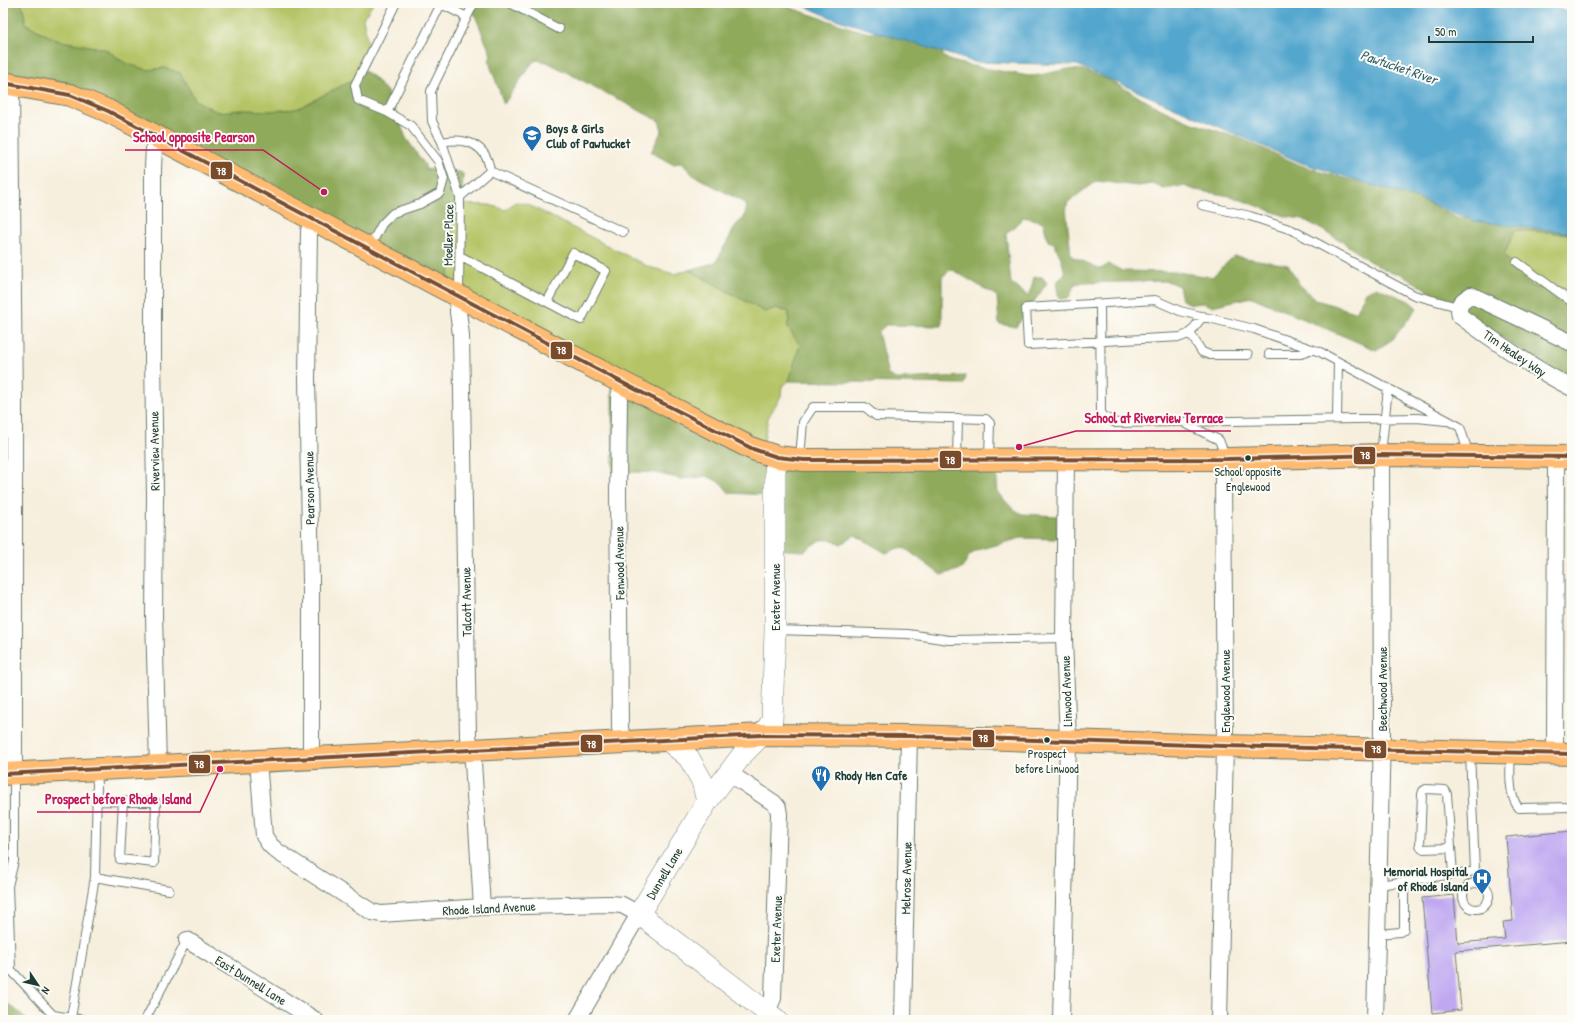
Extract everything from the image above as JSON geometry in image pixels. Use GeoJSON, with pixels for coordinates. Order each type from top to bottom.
{"type":"FeatureCollection","features":[{"type":"Feature","properties":{"kind":"main road"},"geometry":{"type":"LineString","coordinates":[[7,84],[70,95],[108,111],[623,383],[753,449],[777,457],[800,459],[1227,459],[1381,455],[1564,457]]}},
{"type":"Feature","properties":{"kind":"main road"},"geometry":{"type":"LineString","coordinates":[[8,774],[311,757],[623,742],[666,738],[762,735],[909,736],[1226,746],[1564,754]]}},
{"type":"Feature","properties":{"kind":"street"},"geometry":{"type":"LineString","coordinates":[[7,84],[14,406],[8,774]]}},
{"type":"Feature","properties":{"kind":"street","name":"Riverview Avenue"},"geometry":{"type":"LineString","coordinates":[[157,137],[154,148],[152,168],[155,496],[154,616],[158,765]]}},
{"type":"Feature","properties":{"kind":"street","name":"Pearson Avenue"},"geometry":{"type":"LineString","coordinates":[[311,757],[307,379],[309,231],[312,220]]}},
{"type":"Feature","properties":{"kind":"street"},"geometry":{"type":"LineString","coordinates":[[1459,312],[1461,300],[1471,295],[1572,343]]}},
{"type":"Feature","properties":{"kind":"street","name":"Talcott Avenue"},"geometry":{"type":"LineString","coordinates":[[458,297],[461,335],[468,736],[471,750],[482,907]]}},
{"type":"Feature","properties":{"kind":"street","name":"Tim Healey Way"},"geometry":{"type":"LineString","coordinates":[[1459,312],[1552,378],[1572,388]]}},
{"type":"Feature","properties":{"kind":"street","name":"Fenwood Avenue"},"geometry":{"type":"LineString","coordinates":[[623,383],[619,397],[618,492],[620,728],[623,742]]}},
{"type":"Feature","properties":{"kind":"street","name":"Beechwood Avenue"},"geometry":{"type":"LineString","coordinates":[[1375,1020],[1382,749],[1381,455]]}},
{"type":"Feature","properties":{"kind":"street","name":"Exeter Avenue"},"geometry":{"type":"LineString","coordinates":[[762,735],[772,721],[775,630],[775,470],[777,457]]}},
{"type":"Feature","properties":{"kind":"street"},"geometry":{"type":"LineString","coordinates":[[1564,457],[1564,754]]}},
{"type":"Feature","properties":{"kind":"street","name":"Linwood Avenue"},"geometry":{"type":"LineString","coordinates":[[1061,1020],[1068,741],[1064,638],[1066,459]]}},
{"type":"Feature","properties":{"kind":"street","name":"Englewood Avenue"},"geometry":{"type":"LineString","coordinates":[[1219,1020],[1226,746],[1224,470],[1227,459]]}},
{"type":"Feature","properties":{"kind":"street","name":"Dunnell Lane"},"geometry":{"type":"LineString","coordinates":[[577,1020],[639,914],[708,802],[742,755],[762,735]]}},
{"type":"Feature","properties":{"kind":"street","name":"Melrose Avenue"},"geometry":{"type":"LineString","coordinates":[[903,1020],[909,736]]}},
{"type":"Feature","properties":{"kind":"street"},"geometry":{"type":"LineString","coordinates":[[666,738],[689,758],[702,781],[708,802]]}},
{"type":"Feature","properties":{"kind":"street","name":"Rhode Island Avenue"},"geometry":{"type":"LineString","coordinates":[[258,760],[264,836],[270,845],[278,852],[372,912],[381,914],[482,907],[622,905],[639,914],[772,1016]]}},
{"type":"Feature","properties":{"kind":"street","name":"Exeter Avenue"},"geometry":{"type":"LineString","coordinates":[[729,773],[774,803],[778,808],[772,1016]]}},
{"type":"Feature","properties":{"kind":"street","name":"East Dunnell Lane"},"geometry":{"type":"LineString","coordinates":[[187,940],[315,1020]]}},
{"type":"Feature","properties":{"kind":"lane"},"geometry":{"type":"LineString","coordinates":[[368,249],[382,224],[393,213],[420,204],[440,193],[444,179],[438,161],[411,126],[387,112],[358,100],[355,84],[396,3]]}},
{"type":"Feature","properties":{"kind":"lane","name":"Moeller Place"},"geometry":{"type":"LineString","coordinates":[[458,297],[460,197],[442,142],[432,121],[431,91],[474,3]]}},
{"type":"Feature","properties":{"kind":"lane"},"geometry":{"type":"LineString","coordinates":[[510,3],[559,29]]}},
{"type":"Feature","properties":{"kind":"lane"},"geometry":{"type":"LineString","coordinates":[[387,112],[440,4],[467,17]]}},
{"type":"Feature","properties":{"kind":"lane"},"geometry":{"type":"LineString","coordinates":[[442,142],[452,140],[467,141],[480,149],[489,160],[490,171],[623,232]]}},
{"type":"Feature","properties":{"kind":"lane","name":"Moeller Place"},"geometry":{"type":"LineString","coordinates":[[460,197],[490,171]]}},
{"type":"Feature","properties":{"kind":"lane"},"geometry":{"type":"LineString","coordinates":[[1202,205],[1250,216],[1292,230],[1414,295],[1459,312]]}},
{"type":"Feature","properties":{"kind":"lane"},"geometry":{"type":"LineString","coordinates":[[460,256],[580,320],[606,271],[573,253],[547,302]]}},
{"type":"Feature","properties":{"kind":"lane"},"geometry":{"type":"LineString","coordinates":[[1517,262],[1572,302]]}},
{"type":"Feature","properties":{"kind":"lane"},"geometry":{"type":"LineString","coordinates":[[1203,316],[1190,333],[1181,337],[1028,345],[1026,308],[1155,300],[1180,311],[1203,316],[1254,329],[1310,349],[1338,362],[1460,427],[1469,456]]}},
{"type":"Feature","properties":{"kind":"lane"},"geometry":{"type":"LineString","coordinates":[[1100,304],[1099,342],[1101,415],[1116,423],[1385,418],[1417,418],[1450,421]]}},
{"type":"Feature","properties":{"kind":"lane"},"geometry":{"type":"LineString","coordinates":[[1190,333],[1202,352],[1210,355],[1248,355]]}},
{"type":"Feature","properties":{"kind":"lane"},"geometry":{"type":"LineString","coordinates":[[1269,354],[1301,354],[1310,349]]}},
{"type":"Feature","properties":{"kind":"lane"},"geometry":{"type":"LineString","coordinates":[[1337,419],[1338,362]]}},
{"type":"Feature","properties":{"kind":"lane"},"geometry":{"type":"LineString","coordinates":[[1381,455],[1388,388]]}},
{"type":"Feature","properties":{"kind":"lane"},"geometry":{"type":"LineString","coordinates":[[800,459],[803,422],[813,407],[865,407],[876,416],[986,419],[990,423],[989,459]]}},
{"type":"Feature","properties":{"kind":"lane"},"geometry":{"type":"LineString","coordinates":[[957,459],[958,418]]}},
{"type":"Feature","properties":{"kind":"lane"},"geometry":{"type":"LineString","coordinates":[[1183,422],[1219,440],[1227,459]]}},
{"type":"Feature","properties":{"kind":"lane"},"geometry":{"type":"LineString","coordinates":[[775,630],[908,634],[949,640],[1064,638]]}},
{"type":"Feature","properties":{"kind":"lane"},"geometry":{"type":"LineString","coordinates":[[1470,751],[1476,871],[1475,882]]}},
{"type":"Feature","properties":{"kind":"lane"},"geometry":{"type":"LineString","coordinates":[[1511,752],[1510,782],[1516,805],[1519,808],[1572,807]]}},
{"type":"Feature","properties":{"kind":"lane"},"geometry":{"type":"LineString","coordinates":[[70,1018],[95,877],[97,801],[95,769]]}},
{"type":"Feature","properties":{"kind":"lane"},"geometry":{"type":"LineString","coordinates":[[8,774],[14,861],[8,886],[11,970],[53,1015],[86,1020]]}},
{"type":"Feature","properties":{"kind":"lane"},"geometry":{"type":"LineString","coordinates":[[1451,848],[1422,849],[1420,845],[1422,794],[1426,789],[1445,790],[1447,794],[1453,874]]}},
{"type":"Feature","properties":{"kind":"lane"},"geometry":{"type":"LineString","coordinates":[[97,801],[123,801],[156,802],[154,863],[120,859],[123,801]]}},
{"type":"Feature","properties":{"kind":"lane"},"geometry":{"type":"LineString","coordinates":[[1379,885],[1476,871]]}},
{"type":"Feature","properties":{"kind":"lane"},"geometry":{"type":"LineString","coordinates":[[95,877],[169,890]]}},
{"type":"Feature","properties":{"kind":"lane"},"geometry":{"type":"LineString","coordinates":[[1378,934],[1400,932],[1404,928],[1404,882]]}},
{"type":"Feature","properties":{"kind":"lane"},"geometry":{"type":"LineString","coordinates":[[145,1020],[187,940]]}},
{"type":"Feature","properties":{"kind":"green space"},"geometry":{"type":"Polygon","coordinates":[[[3,3],[22,3],[26,24],[56,40],[105,49],[125,63],[147,70],[165,68],[180,73],[195,100],[217,112],[297,109],[357,78],[365,71],[390,95],[406,138],[425,165],[425,169],[460,172],[463,174],[463,204],[448,205],[454,237],[453,256],[445,289],[152,133],[3,82],[3,3]]]}},
{"type":"Feature","properties":{"kind":"green space"},"geometry":{"type":"Polygon","coordinates":[[[22,3],[374,3],[363,18],[369,48],[366,63],[359,67],[365,71],[357,78],[297,109],[217,112],[195,100],[180,73],[165,68],[147,70],[125,63],[105,49],[56,40],[26,24],[22,3]]]}},
{"type":"Feature","properties":{"kind":"green space"},"geometry":{"type":"Polygon","coordinates":[[[470,3],[776,3],[854,29],[869,33],[882,33],[941,50],[944,57],[951,61],[972,66],[1029,76],[1067,69],[1084,70],[1109,80],[1159,108],[1187,121],[1242,139],[1300,165],[1351,180],[1388,187],[1421,200],[1456,217],[1572,230],[1572,234],[1515,230],[1504,255],[1529,286],[1556,291],[1572,324],[1572,384],[1454,306],[1399,273],[1392,273],[1369,261],[1340,240],[1303,219],[1288,217],[1230,196],[1195,190],[1184,186],[1164,189],[1153,184],[1138,186],[1096,181],[1068,202],[1066,208],[1071,256],[1101,269],[1109,264],[1122,271],[1176,272],[1212,277],[1234,256],[1288,265],[1299,284],[1316,300],[1355,312],[1366,292],[1376,287],[1409,301],[1417,308],[1393,339],[1376,350],[1252,297],[1212,306],[1203,303],[1191,304],[1182,300],[1179,286],[1167,281],[1080,283],[1075,284],[1069,298],[1059,299],[1056,283],[1065,273],[1061,258],[1054,243],[1048,241],[1043,222],[1024,217],[1006,234],[1011,283],[1029,297],[1034,277],[1042,277],[1047,283],[1016,327],[999,324],[997,296],[951,269],[942,277],[942,326],[886,325],[878,332],[888,375],[896,379],[966,376],[964,384],[789,381],[800,345],[787,327],[789,312],[776,308],[765,312],[689,270],[716,262],[736,225],[744,218],[747,207],[743,202],[693,175],[682,163],[672,164],[651,152],[662,130],[659,121],[547,62],[536,60],[532,63],[504,104],[489,62],[491,55],[470,3]]]}},
{"type":"Feature","properties":{"kind":"green space"},"geometry":{"type":"Polygon","coordinates":[[[515,202],[527,204],[649,267],[674,274],[689,270],[765,312],[776,308],[789,312],[788,327],[800,345],[789,381],[782,386],[781,396],[768,418],[762,450],[445,289],[453,256],[454,237],[448,204],[490,205],[506,210],[515,202]]]}},
{"type":"Feature","properties":{"kind":"green space"},"geometry":{"type":"Polygon","coordinates":[[[1515,230],[1572,234],[1572,324],[1556,291],[1529,286],[1504,255],[1515,230]]]}},
{"type":"Feature","properties":{"kind":"green space"},"geometry":{"type":"Polygon","coordinates":[[[612,387],[753,448],[995,457],[998,493],[1012,508],[1022,514],[1057,516],[1057,537],[1055,539],[1021,538],[977,550],[968,557],[962,569],[941,575],[906,549],[898,548],[886,553],[855,535],[841,544],[833,540],[820,540],[804,551],[771,549],[768,495],[729,493],[721,483],[707,476],[681,479],[656,473],[613,471],[612,387]]]}},
{"type":"Feature","properties":{"kind":"green space"},"geometry":{"type":"Polygon","coordinates":[[[3,1000],[26,1018],[27,1020],[3,1020],[3,1000]]]}},
{"type":"Feature","properties":{"kind":"water","name":"Pawtucket River"},"geometry":{"type":"Polygon","coordinates":[[[798,3],[1548,3],[1572,13],[1572,233],[1474,221],[1421,200],[1302,163],[1077,65],[974,62],[832,18],[798,3]]]}},
{"type":"Feature","properties":{"kind":"building"},"geometry":{"type":"Polygon","coordinates":[[[1572,831],[1572,941],[1456,951],[1461,1010],[1432,1013],[1422,898],[1454,895],[1458,943],[1505,939],[1503,922],[1513,921],[1506,837],[1572,831]]]}},
{"type":"Feature","properties":{"kind":"transit line","name":"78"},"geometry":{"type":"LineString","coordinates":[[3,83],[70,95],[108,111],[623,383],[753,449],[777,457],[804,460],[1227,459],[1381,455],[1572,457]]}},
{"type":"Feature","properties":{"kind":"transit line","name":"78"},"geometry":{"type":"LineString","coordinates":[[3,774],[762,735],[909,736],[1225,746],[1572,754]]}},
{"type":"Feature","properties":{"kind":"place","name":"Boys & Girls Club of Pawtucket"},"geometry":{"type":"Point","coordinates":[532,152]}},
{"type":"Feature","properties":{"kind":"place","name":"School opposite Pearson"},"geometry":{"type":"Point","coordinates":[324,192]}},
{"type":"Feature","properties":{"kind":"place","name":"School at Riverview Terrace"},"geometry":{"type":"Point","coordinates":[1019,447]}},
{"type":"Feature","properties":{"kind":"place","name":"School opposite Englewood"},"geometry":{"type":"Point","coordinates":[1248,458]}},
{"type":"Feature","properties":{"kind":"place","name":"Prospect before Linwood"},"geometry":{"type":"Point","coordinates":[1047,740]}},
{"type":"Feature","properties":{"kind":"place","name":"Prospect before Rhode Island"},"geometry":{"type":"Point","coordinates":[220,769]}},
{"type":"Feature","properties":{"kind":"place","name":"Rhody Hen Cafe"},"geometry":{"type":"Point","coordinates":[821,792]}},
{"type":"Feature","properties":{"kind":"place","name":"Memorial Hospital of Rhode Island"},"geometry":{"type":"Point","coordinates":[1482,895]}}]}
